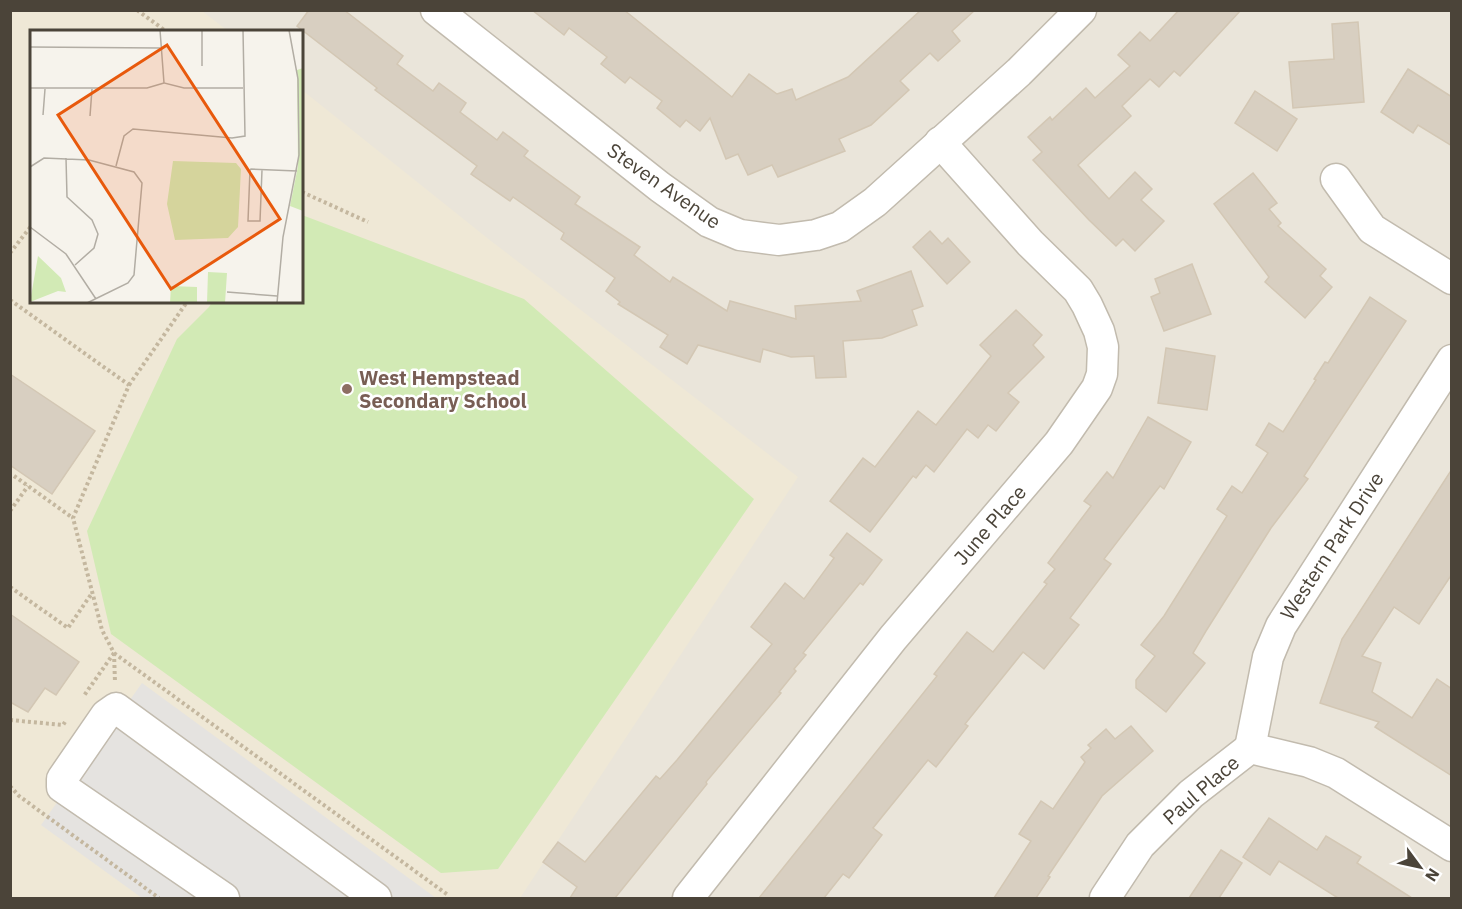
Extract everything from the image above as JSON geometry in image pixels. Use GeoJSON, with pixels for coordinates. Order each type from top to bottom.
{"type":"FeatureCollection","features":[{"type":"Feature","properties":{"kind":"street","name":"Steven Avenue"},"geometry":{"type":"LineString","coordinates":[[436,10],[660,187],[709,222],[740,236],[779,240],[816,235],[840,227],[875,202],[1019,72],[1081,10]]}},
{"type":"Feature","properties":{"kind":"street","name":"June Place"},"geometry":{"type":"LineString","coordinates":[[688,898],[893,638],[1059,443],[1097,388],[1102,374],[1103,347],[1099,331],[1078,290],[1030,243],[940,142]]}},
{"type":"Feature","properties":{"kind":"street"},"geometry":{"type":"LineString","coordinates":[[1336,179],[1372,229],[1452,279]]}},
{"type":"Feature","properties":{"kind":"street","name":"Western Park Drive"},"geometry":{"type":"LineString","coordinates":[[1250,748],[1268,657],[1281,626],[1452,360]]}},
{"type":"Feature","properties":{"kind":"street"},"geometry":{"type":"LineString","coordinates":[[224,898],[62,787],[62,779],[106,715],[116,708],[376,898]]}},
{"type":"Feature","properties":{"kind":"street","name":"Paul Place"},"geometry":{"type":"LineString","coordinates":[[1105,898],[1140,845],[1191,794],[1250,748],[1309,762],[1336,773],[1452,846]]}},
{"type":"Feature","properties":{"kind":"path"},"geometry":{"type":"LineString","coordinates":[[137,10],[164,30]]}},
{"type":"Feature","properties":{"kind":"path"},"geometry":{"type":"LineString","coordinates":[[303,192],[368,222]]}},
{"type":"Feature","properties":{"kind":"path"},"geometry":{"type":"LineString","coordinates":[[10,253],[30,228]]}},
{"type":"Feature","properties":{"kind":"path"},"geometry":{"type":"LineString","coordinates":[[10,300],[129,385]]}},
{"type":"Feature","properties":{"kind":"path"},"geometry":{"type":"LineString","coordinates":[[186,303],[129,385],[74,518],[102,630],[114,653],[448,895]]}},
{"type":"Feature","properties":{"kind":"path"},"geometry":{"type":"LineString","coordinates":[[14,476],[74,518]]}},
{"type":"Feature","properties":{"kind":"path"},"geometry":{"type":"LineString","coordinates":[[10,511],[28,486]]}},
{"type":"Feature","properties":{"kind":"path"},"geometry":{"type":"LineString","coordinates":[[10,587],[68,628],[92,593]]}},
{"type":"Feature","properties":{"kind":"path"},"geometry":{"type":"LineString","coordinates":[[82,698],[114,653]]}},
{"type":"Feature","properties":{"kind":"path"},"geometry":{"type":"LineString","coordinates":[[10,720],[63,725],[70,716]]}},
{"type":"Feature","properties":{"kind":"path"},"geometry":{"type":"LineString","coordinates":[[10,786],[19,796],[159,898]]}},
{"type":"Feature","properties":{"kind":"shaded area"},"geometry":{"type":"Polygon","coordinates":[[[10,11],[1451,11],[1451,898],[11,898],[10,11]]]}},
{"type":"Feature","properties":{"kind":"shaded area","name":"West Hempstead Secondary School"},"geometry":{"type":"Polygon","coordinates":[[[10,11],[202,11],[227,30],[30,30],[30,303],[303,303],[303,91],[491,241],[798,477],[520,898],[11,898],[10,11]]]}},
{"type":"Feature","properties":{"kind":"shaded area"},"geometry":{"type":"Polygon","coordinates":[[[142,683],[436,898],[142,898],[41,825],[142,683]]]}},
{"type":"Feature","properties":{"kind":"green space","name":"West Hempstead Secondary School"},"geometry":{"type":"Polygon","coordinates":[[[303,215],[524,299],[754,499],[498,869],[441,873],[111,634],[87,531],[177,339],[211,303],[303,303],[303,215]]]}},
{"type":"Feature","properties":{"kind":"building"},"geometry":{"type":"Polygon","coordinates":[[[309,10],[344,10],[403,56],[397,64],[433,91],[439,83],[466,103],[460,112],[497,140],[503,132],[528,151],[524,156],[580,197],[575,204],[640,247],[634,255],[670,282],[673,277],[727,311],[730,301],[796,319],[795,306],[861,301],[857,291],[911,271],[923,306],[912,310],[917,325],[882,338],[843,341],[846,377],[816,378],[814,356],[791,357],[763,349],[760,362],[698,345],[687,364],[660,347],[668,335],[618,304],[620,302],[606,291],[615,278],[561,239],[564,233],[513,197],[510,201],[471,174],[477,166],[375,90],[377,88],[297,26],[309,10]]]}},
{"type":"Feature","properties":{"kind":"building"},"geometry":{"type":"Polygon","coordinates":[[[532,10],[624,10],[732,97],[749,74],[777,94],[792,89],[796,100],[848,77],[921,10],[975,10],[952,31],[960,41],[938,61],[930,53],[900,81],[909,90],[871,125],[839,139],[845,151],[778,177],[772,165],[748,175],[738,154],[726,159],[710,118],[700,131],[686,120],[680,127],[657,108],[662,101],[630,77],[625,83],[601,64],[607,57],[569,28],[564,35],[532,10]]]}},
{"type":"Feature","properties":{"kind":"building"},"geometry":{"type":"Polygon","coordinates":[[[1179,10],[1241,10],[1180,76],[1174,71],[1159,87],[1150,79],[1122,106],[1131,116],[1078,165],[1109,199],[1135,172],[1152,189],[1141,200],[1164,221],[1135,251],[1123,239],[1116,246],[1089,220],[1033,160],[1042,152],[1028,137],[1050,117],[1052,120],[1086,88],[1095,98],[1130,66],[1118,55],[1140,32],[1150,41],[1179,10]]]}},
{"type":"Feature","properties":{"kind":"building"},"geometry":{"type":"Polygon","coordinates":[[[1358,22],[1364,102],[1293,108],[1289,62],[1334,59],[1332,24],[1358,22]]]}},
{"type":"Feature","properties":{"kind":"building"},"geometry":{"type":"Polygon","coordinates":[[[1408,69],[1452,97],[1452,146],[1418,125],[1413,133],[1381,112],[1408,69]]]}},
{"type":"Feature","properties":{"kind":"building"},"geometry":{"type":"Polygon","coordinates":[[[1255,91],[1297,119],[1277,151],[1235,123],[1255,91]]]}},
{"type":"Feature","properties":{"kind":"building"},"geometry":{"type":"Polygon","coordinates":[[[1253,173],[1277,203],[1269,209],[1281,223],[1278,226],[1326,269],[1320,276],[1332,287],[1305,318],[1265,282],[1269,277],[1214,204],[1253,173]]]}},
{"type":"Feature","properties":{"kind":"building"},"geometry":{"type":"Polygon","coordinates":[[[930,231],[942,244],[948,238],[970,262],[947,284],[913,247],[930,231]]]}},
{"type":"Feature","properties":{"kind":"building"},"geometry":{"type":"Polygon","coordinates":[[[1192,264],[1211,314],[1164,331],[1151,297],[1160,293],[1155,279],[1192,264]]]}},
{"type":"Feature","properties":{"kind":"building"},"geometry":{"type":"Polygon","coordinates":[[[1370,297],[1406,321],[1304,476],[1308,479],[1271,528],[1206,631],[1193,653],[1205,663],[1166,712],[1136,688],[1136,680],[1155,656],[1141,645],[1164,616],[1227,516],[1217,509],[1232,486],[1242,493],[1268,453],[1256,445],[1269,423],[1283,432],[1316,380],[1314,379],[1325,362],[1328,363],[1370,297]]]}},
{"type":"Feature","properties":{"kind":"building"},"geometry":{"type":"Polygon","coordinates":[[[1016,310],[1042,335],[1033,345],[1044,357],[1008,393],[1019,402],[996,431],[988,425],[978,438],[967,429],[934,472],[926,465],[916,478],[913,476],[870,532],[830,501],[863,458],[875,467],[918,411],[936,425],[991,356],[980,345],[1016,310]]]}},
{"type":"Feature","properties":{"kind":"building"},"geometry":{"type":"Polygon","coordinates":[[[1166,348],[1215,356],[1207,410],[1158,403],[1166,348]]]}},
{"type":"Feature","properties":{"kind":"building"},"geometry":{"type":"Polygon","coordinates":[[[10,374],[95,431],[52,494],[10,465],[10,374]]]}},
{"type":"Feature","properties":{"kind":"building"},"geometry":{"type":"Polygon","coordinates":[[[1148,417],[1191,442],[1164,489],[1160,486],[1104,559],[1111,564],[1070,618],[1079,625],[1044,669],[1023,652],[965,724],[968,726],[936,767],[928,760],[873,828],[882,835],[849,878],[843,874],[824,898],[759,898],[937,676],[934,674],[967,632],[993,652],[1047,584],[1044,582],[1055,569],[1048,563],[1091,506],[1084,501],[1107,472],[1113,478],[1148,417]]]}},
{"type":"Feature","properties":{"kind":"building"},"geometry":{"type":"Polygon","coordinates":[[[1452,469],[1452,574],[1419,624],[1394,607],[1362,656],[1381,663],[1372,692],[1412,718],[1437,679],[1452,689],[1452,776],[1375,727],[1379,722],[1320,703],[1342,639],[1452,469]]]}},
{"type":"Feature","properties":{"kind":"building"},"geometry":{"type":"Polygon","coordinates":[[[847,533],[882,560],[863,585],[860,583],[803,653],[806,655],[794,669],[796,671],[779,692],[781,693],[706,782],[707,784],[615,898],[570,898],[577,887],[543,862],[558,842],[585,862],[656,776],[660,779],[677,760],[772,644],[751,627],[785,583],[804,599],[834,558],[830,555],[847,533]]]}},
{"type":"Feature","properties":{"kind":"building"},"geometry":{"type":"Polygon","coordinates":[[[10,614],[79,662],[56,695],[45,688],[28,712],[10,702],[10,614]]]}},
{"type":"Feature","properties":{"kind":"building"},"geometry":{"type":"Polygon","coordinates":[[[1131,726],[1153,751],[1102,796],[1048,876],[1050,877],[1036,898],[994,898],[1031,841],[1019,834],[1041,801],[1053,809],[1085,762],[1081,757],[1091,748],[1088,745],[1106,729],[1115,739],[1131,726]]]}},
{"type":"Feature","properties":{"kind":"building"},"geometry":{"type":"Polygon","coordinates":[[[1269,818],[1317,850],[1326,836],[1361,857],[1357,863],[1412,898],[1338,898],[1279,861],[1270,875],[1243,857],[1269,818]]]}},
{"type":"Feature","properties":{"kind":"building"},"geometry":{"type":"Polygon","coordinates":[[[1221,850],[1242,863],[1219,898],[1189,898],[1221,850]]]}},
{"type":"Feature","properties":{"kind":"place","name":"West Hempstead Secondary School"},"geometry":{"type":"Point","coordinates":[347,389]}}]}
